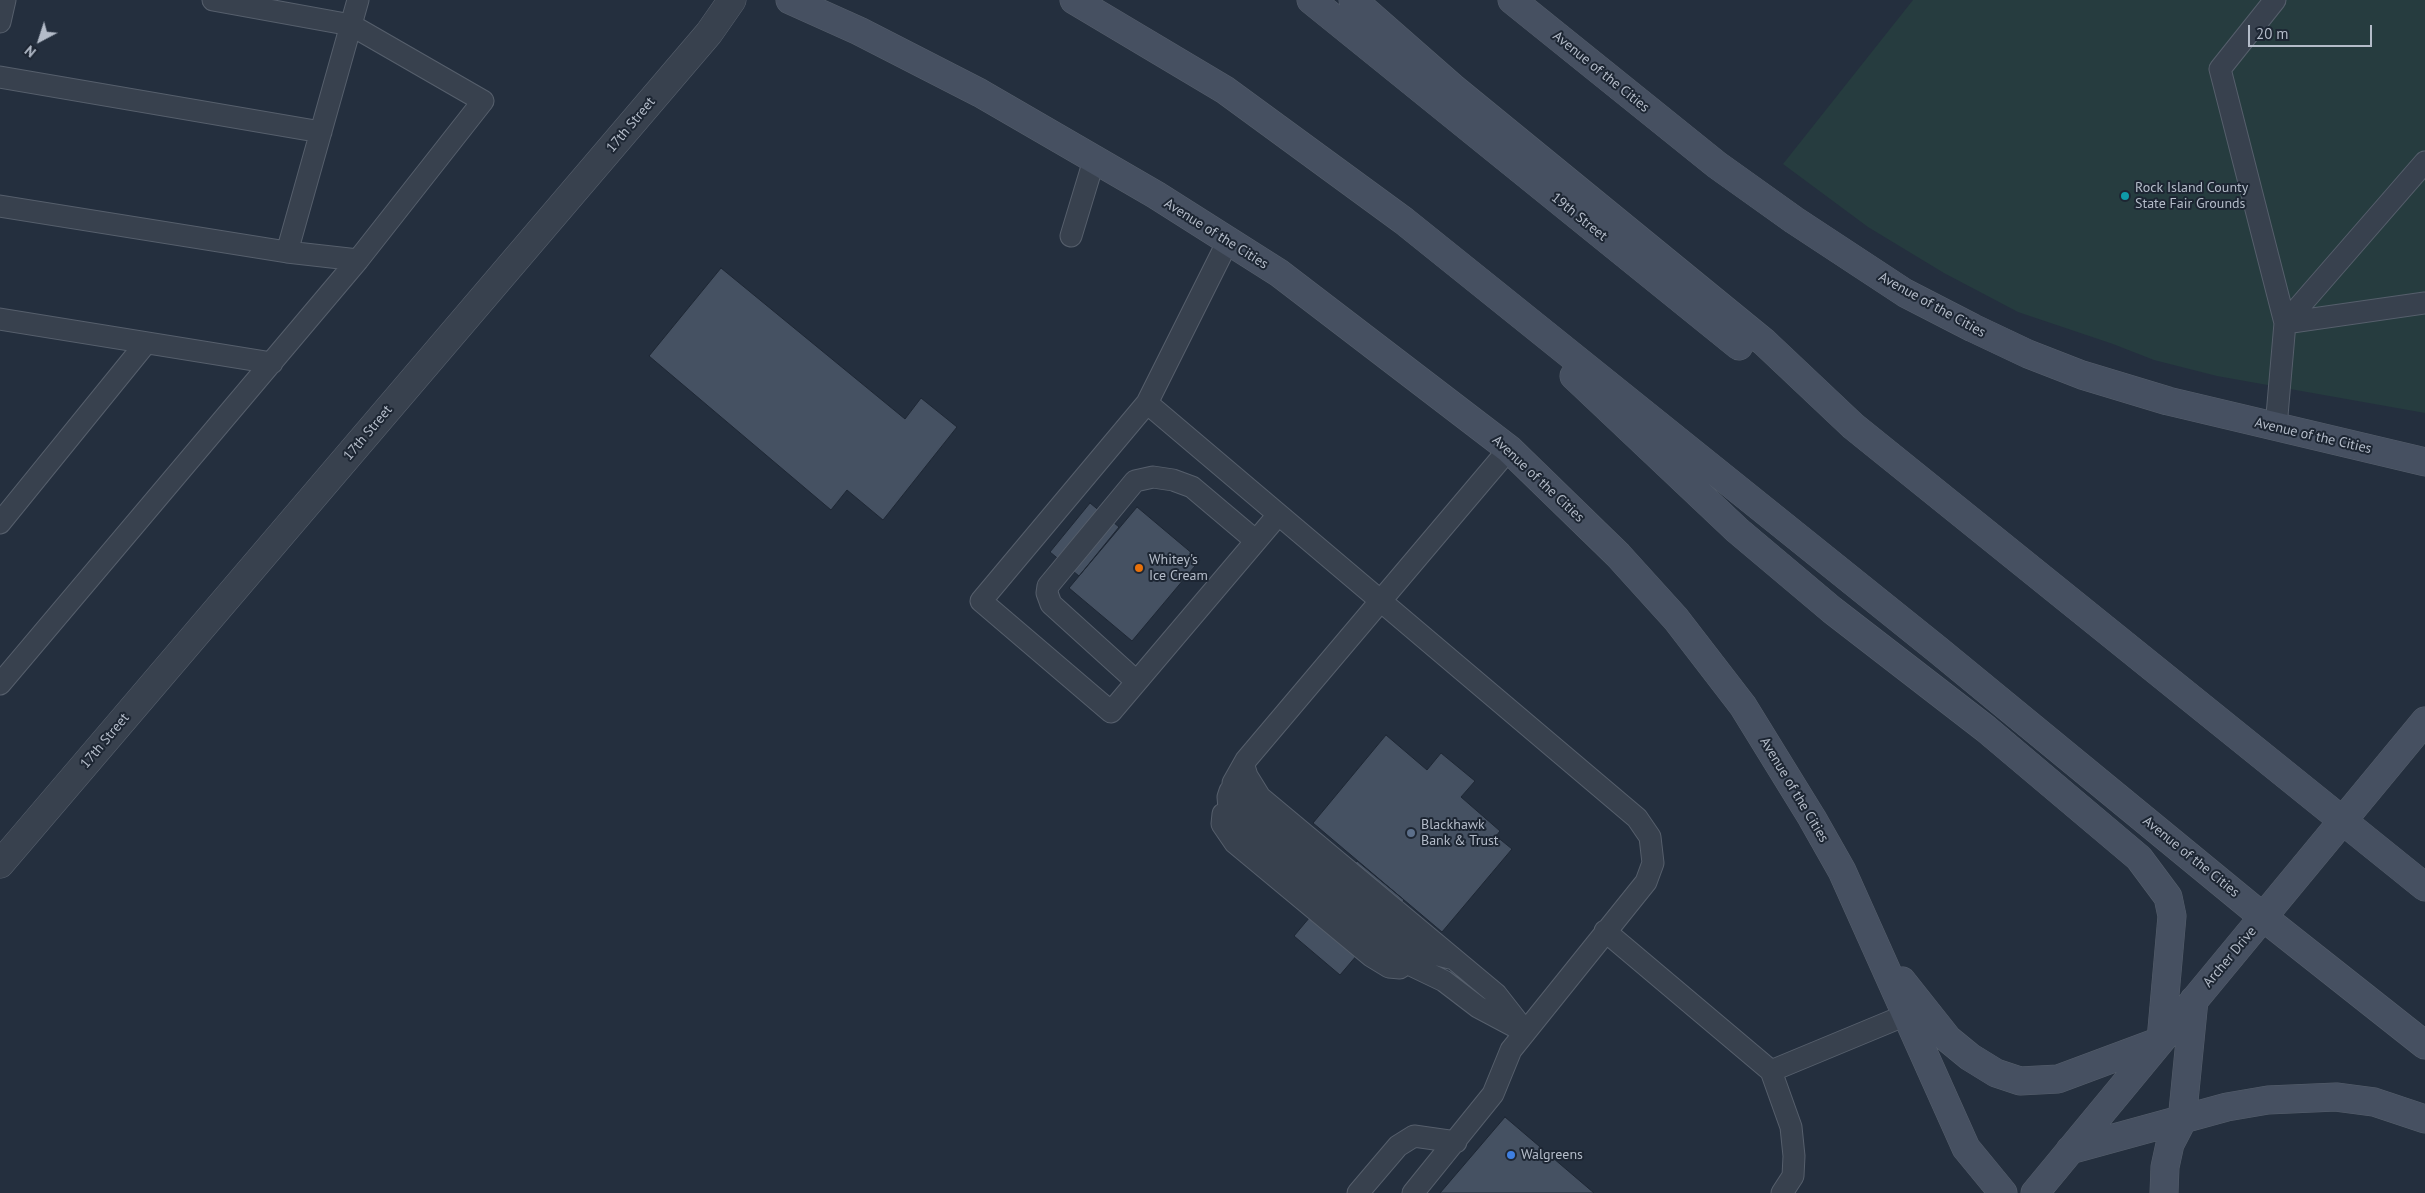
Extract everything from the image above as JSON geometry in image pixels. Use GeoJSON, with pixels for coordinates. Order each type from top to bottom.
{"type":"FeatureCollection","features":[{"type":"Feature","properties":{"kind":"main road","name":"Avenue of the Cities"},"geometry":{"type":"LineString","coordinates":[[790,0],[859,31],[980,93],[1228,240],[1279,273],[1509,449],[1618,555],[1676,619],[1743,706],[1842,871],[1966,1148],[2003,1193]]}},
{"type":"Feature","properties":{"kind":"main road","name":"Avenue of the Cities"},"geometry":{"type":"LineString","coordinates":[[1074,0],[1225,90],[1404,220],[1465,271],[1761,507],[2264,917],[2425,1045]]}},
{"type":"Feature","properties":{"kind":"main road","name":"19th Street"},"geometry":{"type":"LineString","coordinates":[[1311,0],[1742,348],[1853,426]]}},
{"type":"Feature","properties":{"kind":"main road"},"geometry":{"type":"LineString","coordinates":[[1353,0],[1452,87],[1764,342],[1853,426],[2425,887]]}},
{"type":"Feature","properties":{"kind":"main road","name":"Avenue of the Cities"},"geometry":{"type":"LineString","coordinates":[[1512,0],[1717,165],[1794,220],[1905,293],[2020,351],[2082,375],[2168,401],[2421,465]]}},
{"type":"Feature","properties":{"kind":"main road"},"geometry":{"type":"LineString","coordinates":[[1465,271],[1736,530],[1832,610],[1986,730],[2138,858],[2168,897],[2172,916],[2161,1040],[2058,1079],[2020,1081],[1996,1073],[1970,1057],[1948,1038],[1878,951]]}},
{"type":"Feature","properties":{"kind":"main road","name":"Archer Drive"},"geometry":{"type":"LineString","coordinates":[[2035,1193],[2425,720]]}},
{"type":"Feature","properties":{"kind":"main road"},"geometry":{"type":"LineString","coordinates":[[2164,1193],[2165,1167],[2170,1144],[2182,1121],[2194,1000]]}},
{"type":"Feature","properties":{"kind":"main road"},"geometry":{"type":"LineString","coordinates":[[2070,1150],[2182,1121],[2227,1107],[2268,1100],[2336,1097],[2374,1102],[2425,1119]]}},
{"type":"Feature","properties":{"kind":"street","name":"17th Street"},"geometry":{"type":"LineString","coordinates":[[0,864],[709,34],[732,0]]}},
{"type":"Feature","properties":{"kind":"lane"},"geometry":{"type":"LineString","coordinates":[[0,22],[5,0]]}},
{"type":"Feature","properties":{"kind":"lane"},"geometry":{"type":"LineString","coordinates":[[0,684],[358,260],[483,101],[351,25],[213,0]]}},
{"type":"Feature","properties":{"kind":"lane"},"geometry":{"type":"LineString","coordinates":[[287,252],[358,0]]}},
{"type":"Feature","properties":{"kind":"lane"},"geometry":{"type":"LineString","coordinates":[[2275,0],[2220,68],[2285,323],[2276,427]]}},
{"type":"Feature","properties":{"kind":"lane"},"geometry":{"type":"LineString","coordinates":[[0,77],[321,132]]}},
{"type":"Feature","properties":{"kind":"lane"},"geometry":{"type":"LineString","coordinates":[[1071,236],[1094,160]]}},
{"type":"Feature","properties":{"kind":"lane"},"geometry":{"type":"LineString","coordinates":[[2285,323],[2425,162]]}},
{"type":"Feature","properties":{"kind":"lane"},"geometry":{"type":"LineString","coordinates":[[0,206],[287,252],[358,260]]}},
{"type":"Feature","properties":{"kind":"lane"},"geometry":{"type":"LineString","coordinates":[[1228,240],[1147,403],[981,601],[1111,712],[1278,515]]}},
{"type":"Feature","properties":{"kind":"lane"},"geometry":{"type":"LineString","coordinates":[[2285,323],[2425,303]]}},
{"type":"Feature","properties":{"kind":"lane"},"geometry":{"type":"LineString","coordinates":[[0,318],[272,363]]}},
{"type":"Feature","properties":{"kind":"lane"},"geometry":{"type":"LineString","coordinates":[[0,523],[146,343]]}},
{"type":"Feature","properties":{"kind":"lane"},"geometry":{"type":"LineString","coordinates":[[1147,403],[1637,818],[1650,837],[1653,864],[1646,882],[1511,1050],[1493,1094],[1413,1193]]}},
{"type":"Feature","properties":{"kind":"lane"},"geometry":{"type":"LineString","coordinates":[[1509,449],[1246,760],[1230,790],[1229,809],[1249,836],[1396,958],[1444,980],[1478,1007],[1525,1032]]}},
{"type":"Feature","properties":{"kind":"lane"},"geometry":{"type":"LineString","coordinates":[[1136,681],[1051,604],[1047,593],[1048,586],[1135,481],[1153,477],[1173,480],[1192,487],[1256,541]]}},
{"type":"Feature","properties":{"kind":"lane"},"geometry":{"type":"LineString","coordinates":[[1246,760],[1244,766],[1247,776],[1260,797],[1450,958],[1496,994],[1525,1032]]}},
{"type":"Feature","properties":{"kind":"lane"},"geometry":{"type":"LineString","coordinates":[[1230,790],[1237,795],[1246,808],[1400,940],[1415,949],[1450,958]]}},
{"type":"Feature","properties":{"kind":"lane"},"geometry":{"type":"LineString","coordinates":[[1605,931],[1771,1071],[1791,1128],[1794,1156],[1793,1176],[1782,1193]]}},
{"type":"Feature","properties":{"kind":"lane"},"geometry":{"type":"LineString","coordinates":[[1771,1071],[1906,1015]]}},
{"type":"Feature","properties":{"kind":"lane"},"geometry":{"type":"LineString","coordinates":[[1358,1193],[1398,1146],[1414,1136],[1456,1142]]}},
{"type":"Feature","properties":{"kind":"green space","name":"Rock Island County State Fair Grounds"},"geometry":{"type":"Polygon","coordinates":[[[1913,0],[2425,0],[2425,413],[2217,376],[2154,360],[2018,312],[1944,273],[1868,227],[1783,164],[1913,0]]]}},
{"type":"Feature","properties":{"kind":"building"},"geometry":{"type":"Polygon","coordinates":[[[721,268],[905,419],[921,398],[957,427],[883,520],[847,490],[831,510],[649,356],[721,268]]]}},
{"type":"Feature","properties":{"kind":"building"},"geometry":{"type":"Polygon","coordinates":[[[1090,503],[1119,527],[1079,576],[1050,552],[1090,503]]]}},
{"type":"Feature","properties":{"kind":"building","name":"Whitey's Ice Cream"},"geometry":{"type":"Polygon","coordinates":[[[1137,507],[1200,560],[1132,641],[1069,588],[1137,507]]]}},
{"type":"Feature","properties":{"kind":"building","name":"Blackhawk Bank & Trust"},"geometry":{"type":"Polygon","coordinates":[[[1386,735],[1427,770],[1441,753],[1475,781],[1461,797],[1500,831],[1496,836],[1512,849],[1442,932],[1313,823],[1386,735]]]}},
{"type":"Feature","properties":{"kind":"building"},"geometry":{"type":"Polygon","coordinates":[[[1357,861],[1404,900],[1340,975],[1294,936],[1357,861]]]}},
{"type":"Feature","properties":{"kind":"building","name":"Walgreens"},"geometry":{"type":"Polygon","coordinates":[[[1505,1117],[1594,1193],[1440,1193],[1505,1117]]]}},
{"type":"Feature","properties":{"kind":"place","name":"Rock Island County State Fair Grounds"},"geometry":{"type":"Point","coordinates":[2125,196]}},
{"type":"Feature","properties":{"kind":"place","name":"Whitey's Ice Cream"},"geometry":{"type":"Point","coordinates":[1139,568]}},
{"type":"Feature","properties":{"kind":"place","name":"Blackhawk Bank & Trust"},"geometry":{"type":"Point","coordinates":[1411,833]}},
{"type":"Feature","properties":{"kind":"place","name":"Walgreens"},"geometry":{"type":"Point","coordinates":[1511,1155]}}]}
